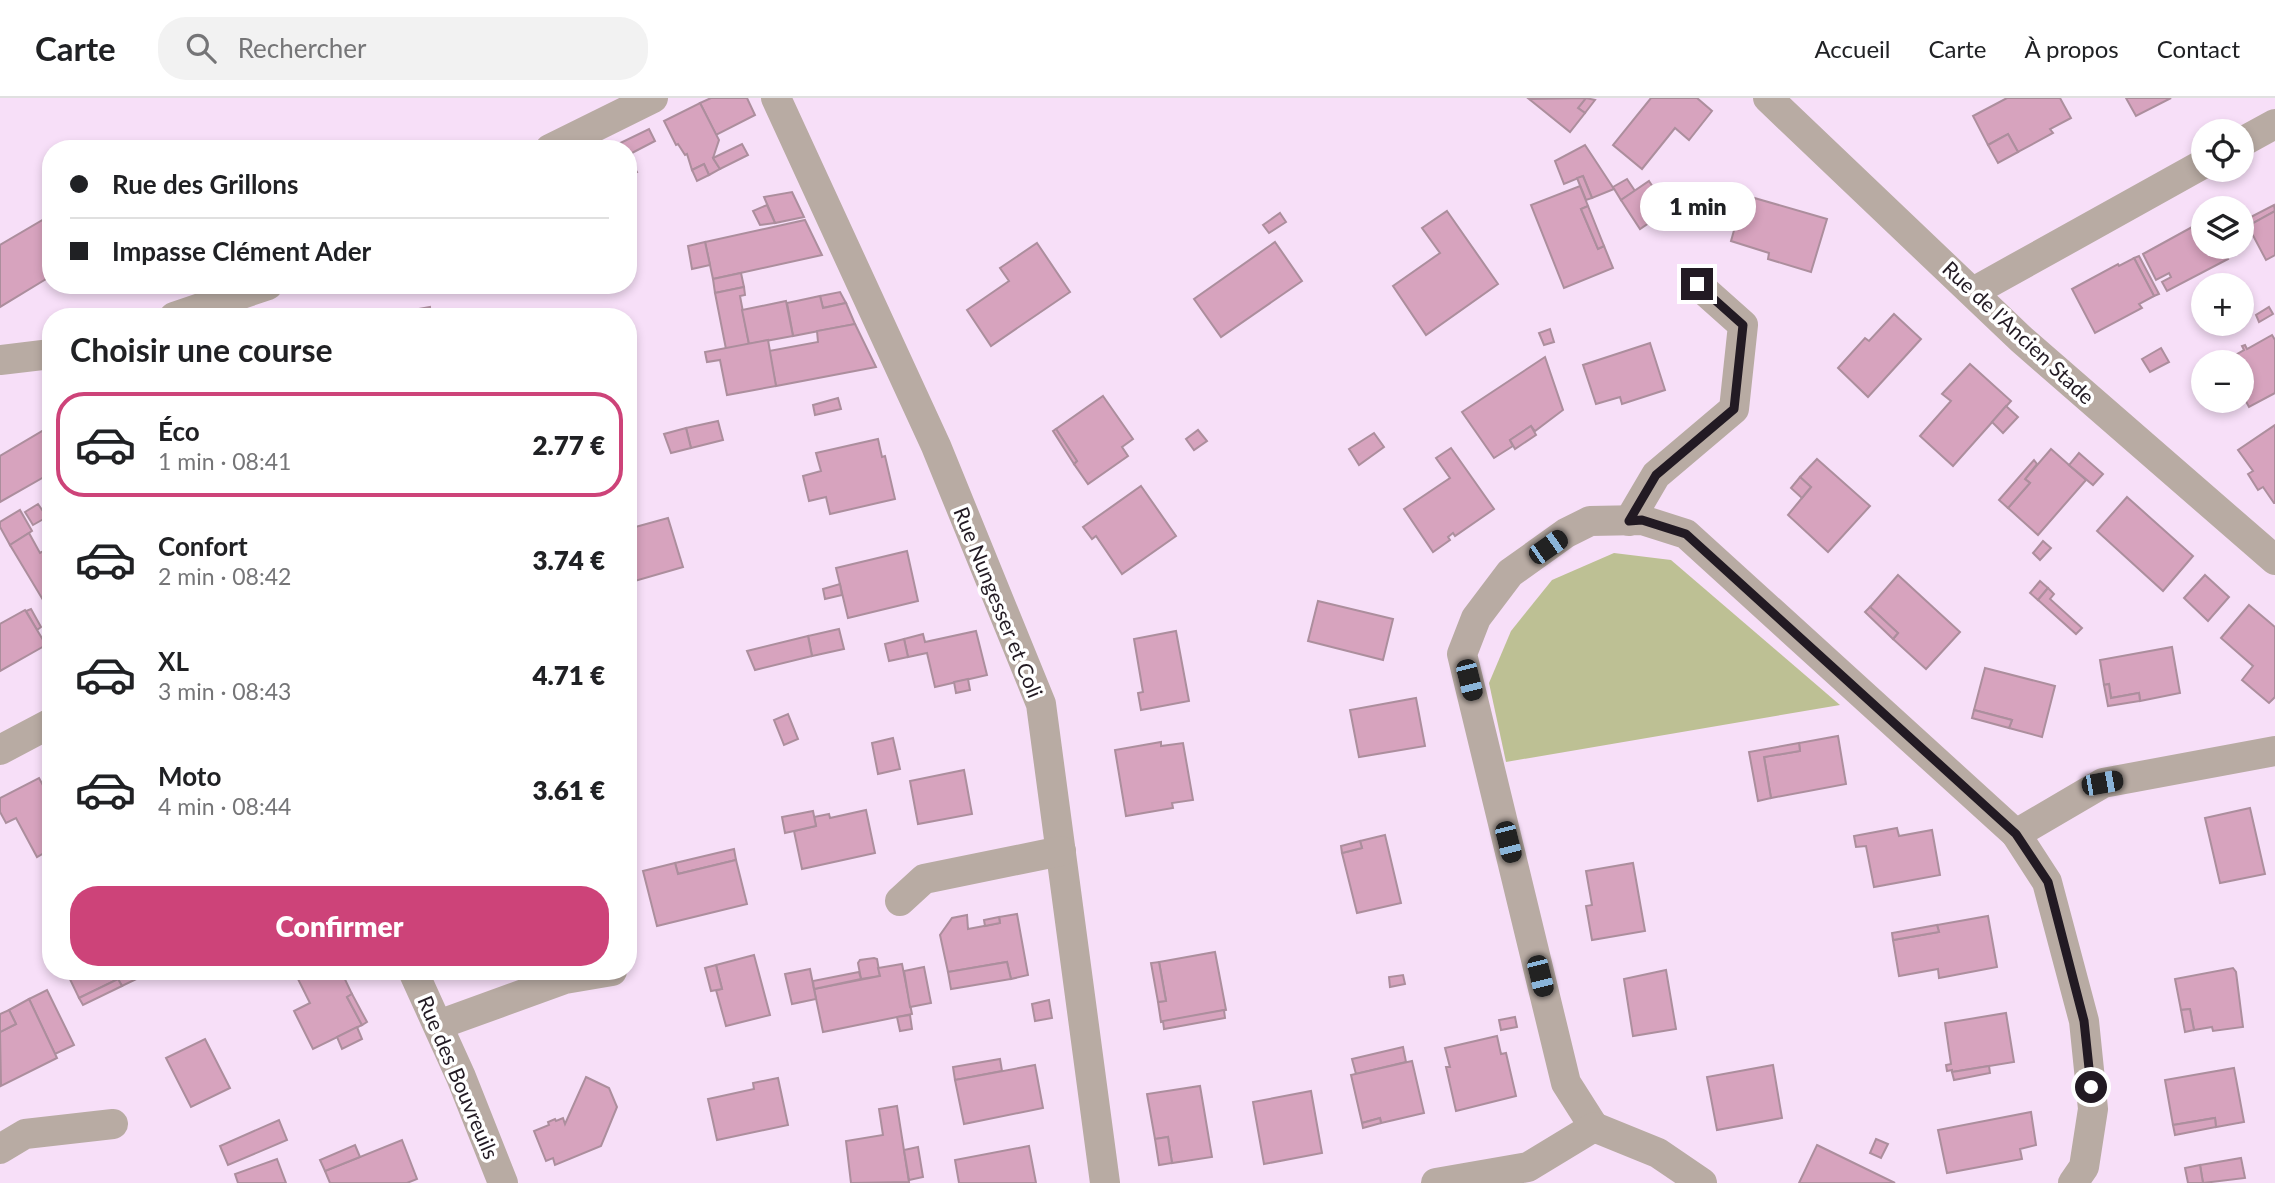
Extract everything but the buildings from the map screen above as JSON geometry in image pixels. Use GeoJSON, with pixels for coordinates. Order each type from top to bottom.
{"type":"FeatureCollection","features":[{"type":"Feature","properties":{"kind":"street"},"geometry":{"type":"LineString","coordinates":[[568,140],[653,98]]}},
{"type":"Feature","properties":{"kind":"street","name":"Rue Nungesser et Coli"},"geometry":{"type":"LineString","coordinates":[[776,98],[936,446],[1041,704],[1105,1183]]}},
{"type":"Feature","properties":{"kind":"street","name":"Rue de l’Ancien Stade"},"geometry":{"type":"LineString","coordinates":[[1768,98],[2021,339],[2275,559]]}},
{"type":"Feature","properties":{"kind":"street"},"geometry":{"type":"LineString","coordinates":[[2254,135],[2275,124]]}},
{"type":"Feature","properties":{"kind":"street"},"geometry":{"type":"LineString","coordinates":[[1973,292],[2191,171]]}},
{"type":"Feature","properties":{"kind":"street"},"geometry":{"type":"LineString","coordinates":[[1629,521],[1656,475],[1734,409],[1743,325],[1697,284]]}},
{"type":"Feature","properties":{"kind":"street"},"geometry":{"type":"LineString","coordinates":[[200,308],[242,294]]}},
{"type":"Feature","properties":{"kind":"street"},"geometry":{"type":"LineString","coordinates":[[0,360],[42,355]]}},
{"type":"Feature","properties":{"kind":"street"},"geometry":{"type":"LineString","coordinates":[[1702,1183],[1658,1153],[1594,1127],[1566,1083],[1462,654],[1476,618],[1510,573],[1566,533],[1590,522],[1642,520],[1686,534],[2016,834],[2048,882],[2084,1021],[2093,1109],[2084,1167],[2073,1183]]}},
{"type":"Feature","properties":{"kind":"street"},"geometry":{"type":"LineString","coordinates":[[0,750],[42,728]]}},
{"type":"Feature","properties":{"kind":"street"},"geometry":{"type":"LineString","coordinates":[[2016,834],[2102,783],[2275,751]]}},
{"type":"Feature","properties":{"kind":"street"},"geometry":{"type":"LineString","coordinates":[[900,901],[924,879],[1061,851]]}},
{"type":"Feature","properties":{"kind":"street","name":"Rue des Bouvreuils"},"geometry":{"type":"LineString","coordinates":[[417,980],[461,1077],[503,1183]]}},
{"type":"Feature","properties":{"kind":"street"},"geometry":{"type":"LineString","coordinates":[[438,1025],[562,980]]}},
{"type":"Feature","properties":{"kind":"street"},"geometry":{"type":"LineString","coordinates":[[0,1149],[25,1134],[113,1124]]}},
{"type":"Feature","properties":{"kind":"street"},"geometry":{"type":"LineString","coordinates":[[1436,1183],[1528,1167],[1594,1127]]}},
{"type":"Feature","properties":{"kind":"green space"},"geometry":{"type":"Polygon","coordinates":[[[1614,553],[1671,560],[1840,705],[1506,762],[1489,683],[1511,631],[1552,580],[1614,553]]]}},
{"type":"Feature","properties":{"kind":"route"},"geometry":{"type":"LineString","coordinates":[[1697,284],[1743,325],[1734,409],[1656,475],[1629,521],[1642,520],[1686,534],[2016,834],[2048,882],[2084,1021],[2091,1087]]}}]}
